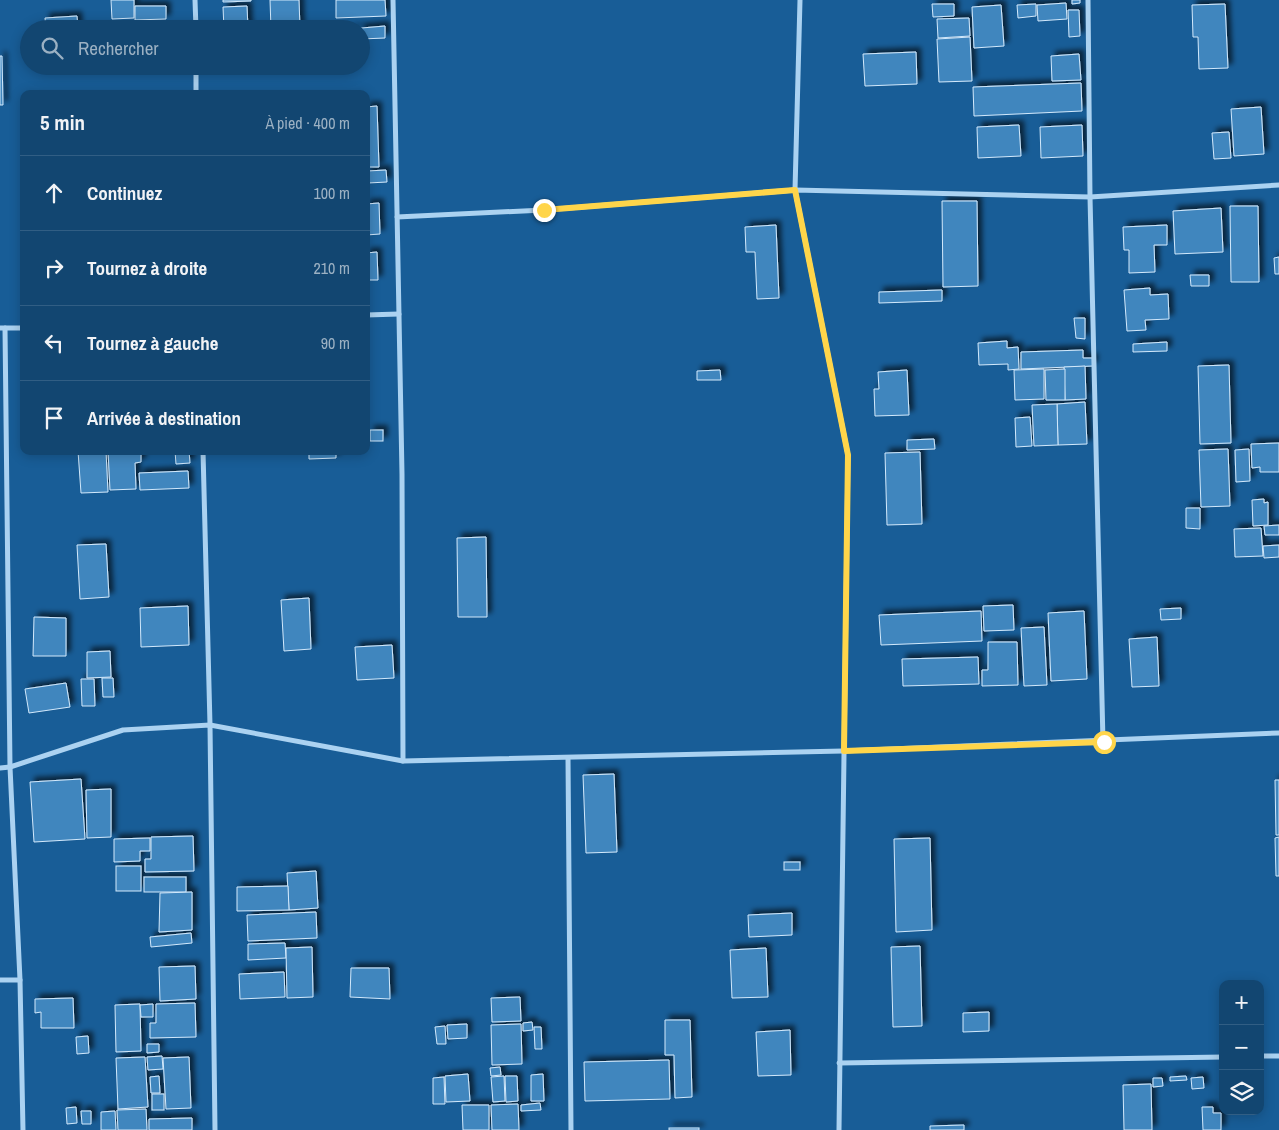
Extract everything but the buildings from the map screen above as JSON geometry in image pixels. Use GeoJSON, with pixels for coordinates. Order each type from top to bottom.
{"type":"FeatureCollection","features":[{"type":"Feature","properties":{"kind":"street"},"geometry":{"type":"LineString","coordinates":[[195,0],[196,20]]}},
{"type":"Feature","properties":{"kind":"street"},"geometry":{"type":"LineString","coordinates":[[393,0],[402,474],[403,761]]}},
{"type":"Feature","properties":{"kind":"street"},"geometry":{"type":"LineString","coordinates":[[800,0],[795,190],[848,455],[839,1130]]}},
{"type":"Feature","properties":{"kind":"street"},"geometry":{"type":"LineString","coordinates":[[1088,0],[1090,197],[1104,742]]}},
{"type":"Feature","properties":{"kind":"street"},"geometry":{"type":"LineString","coordinates":[[196,75],[196,90]]}},
{"type":"Feature","properties":{"kind":"street"},"geometry":{"type":"LineString","coordinates":[[397,217],[544,210],[795,190],[1090,197],[1279,185]]}},
{"type":"Feature","properties":{"kind":"street"},"geometry":{"type":"LineString","coordinates":[[370,315],[399,314]]}},
{"type":"Feature","properties":{"kind":"street"},"geometry":{"type":"LineString","coordinates":[[20,328],[2,328],[10,767],[20,980],[23,1130]]}},
{"type":"Feature","properties":{"kind":"street"},"geometry":{"type":"LineString","coordinates":[[203,455],[210,725],[215,1130]]}},
{"type":"Feature","properties":{"kind":"street"},"geometry":{"type":"LineString","coordinates":[[0,768],[10,767],[123,730],[210,725],[403,761],[844,751],[1279,734]]}},
{"type":"Feature","properties":{"kind":"street"},"geometry":{"type":"LineString","coordinates":[[568,758],[571,1130]]}},
{"type":"Feature","properties":{"kind":"street"},"geometry":{"type":"LineString","coordinates":[[0,980],[20,980]]}},
{"type":"Feature","properties":{"kind":"street"},"geometry":{"type":"LineString","coordinates":[[1264,1056],[1279,1056]]}},
{"type":"Feature","properties":{"kind":"street"},"geometry":{"type":"LineString","coordinates":[[839,1063],[1219,1057]]}},
{"type":"Feature","properties":{"kind":"route"},"geometry":{"type":"LineString","coordinates":[[544,210],[795,190],[848,455],[844,751],[1104,742]]}}]}
